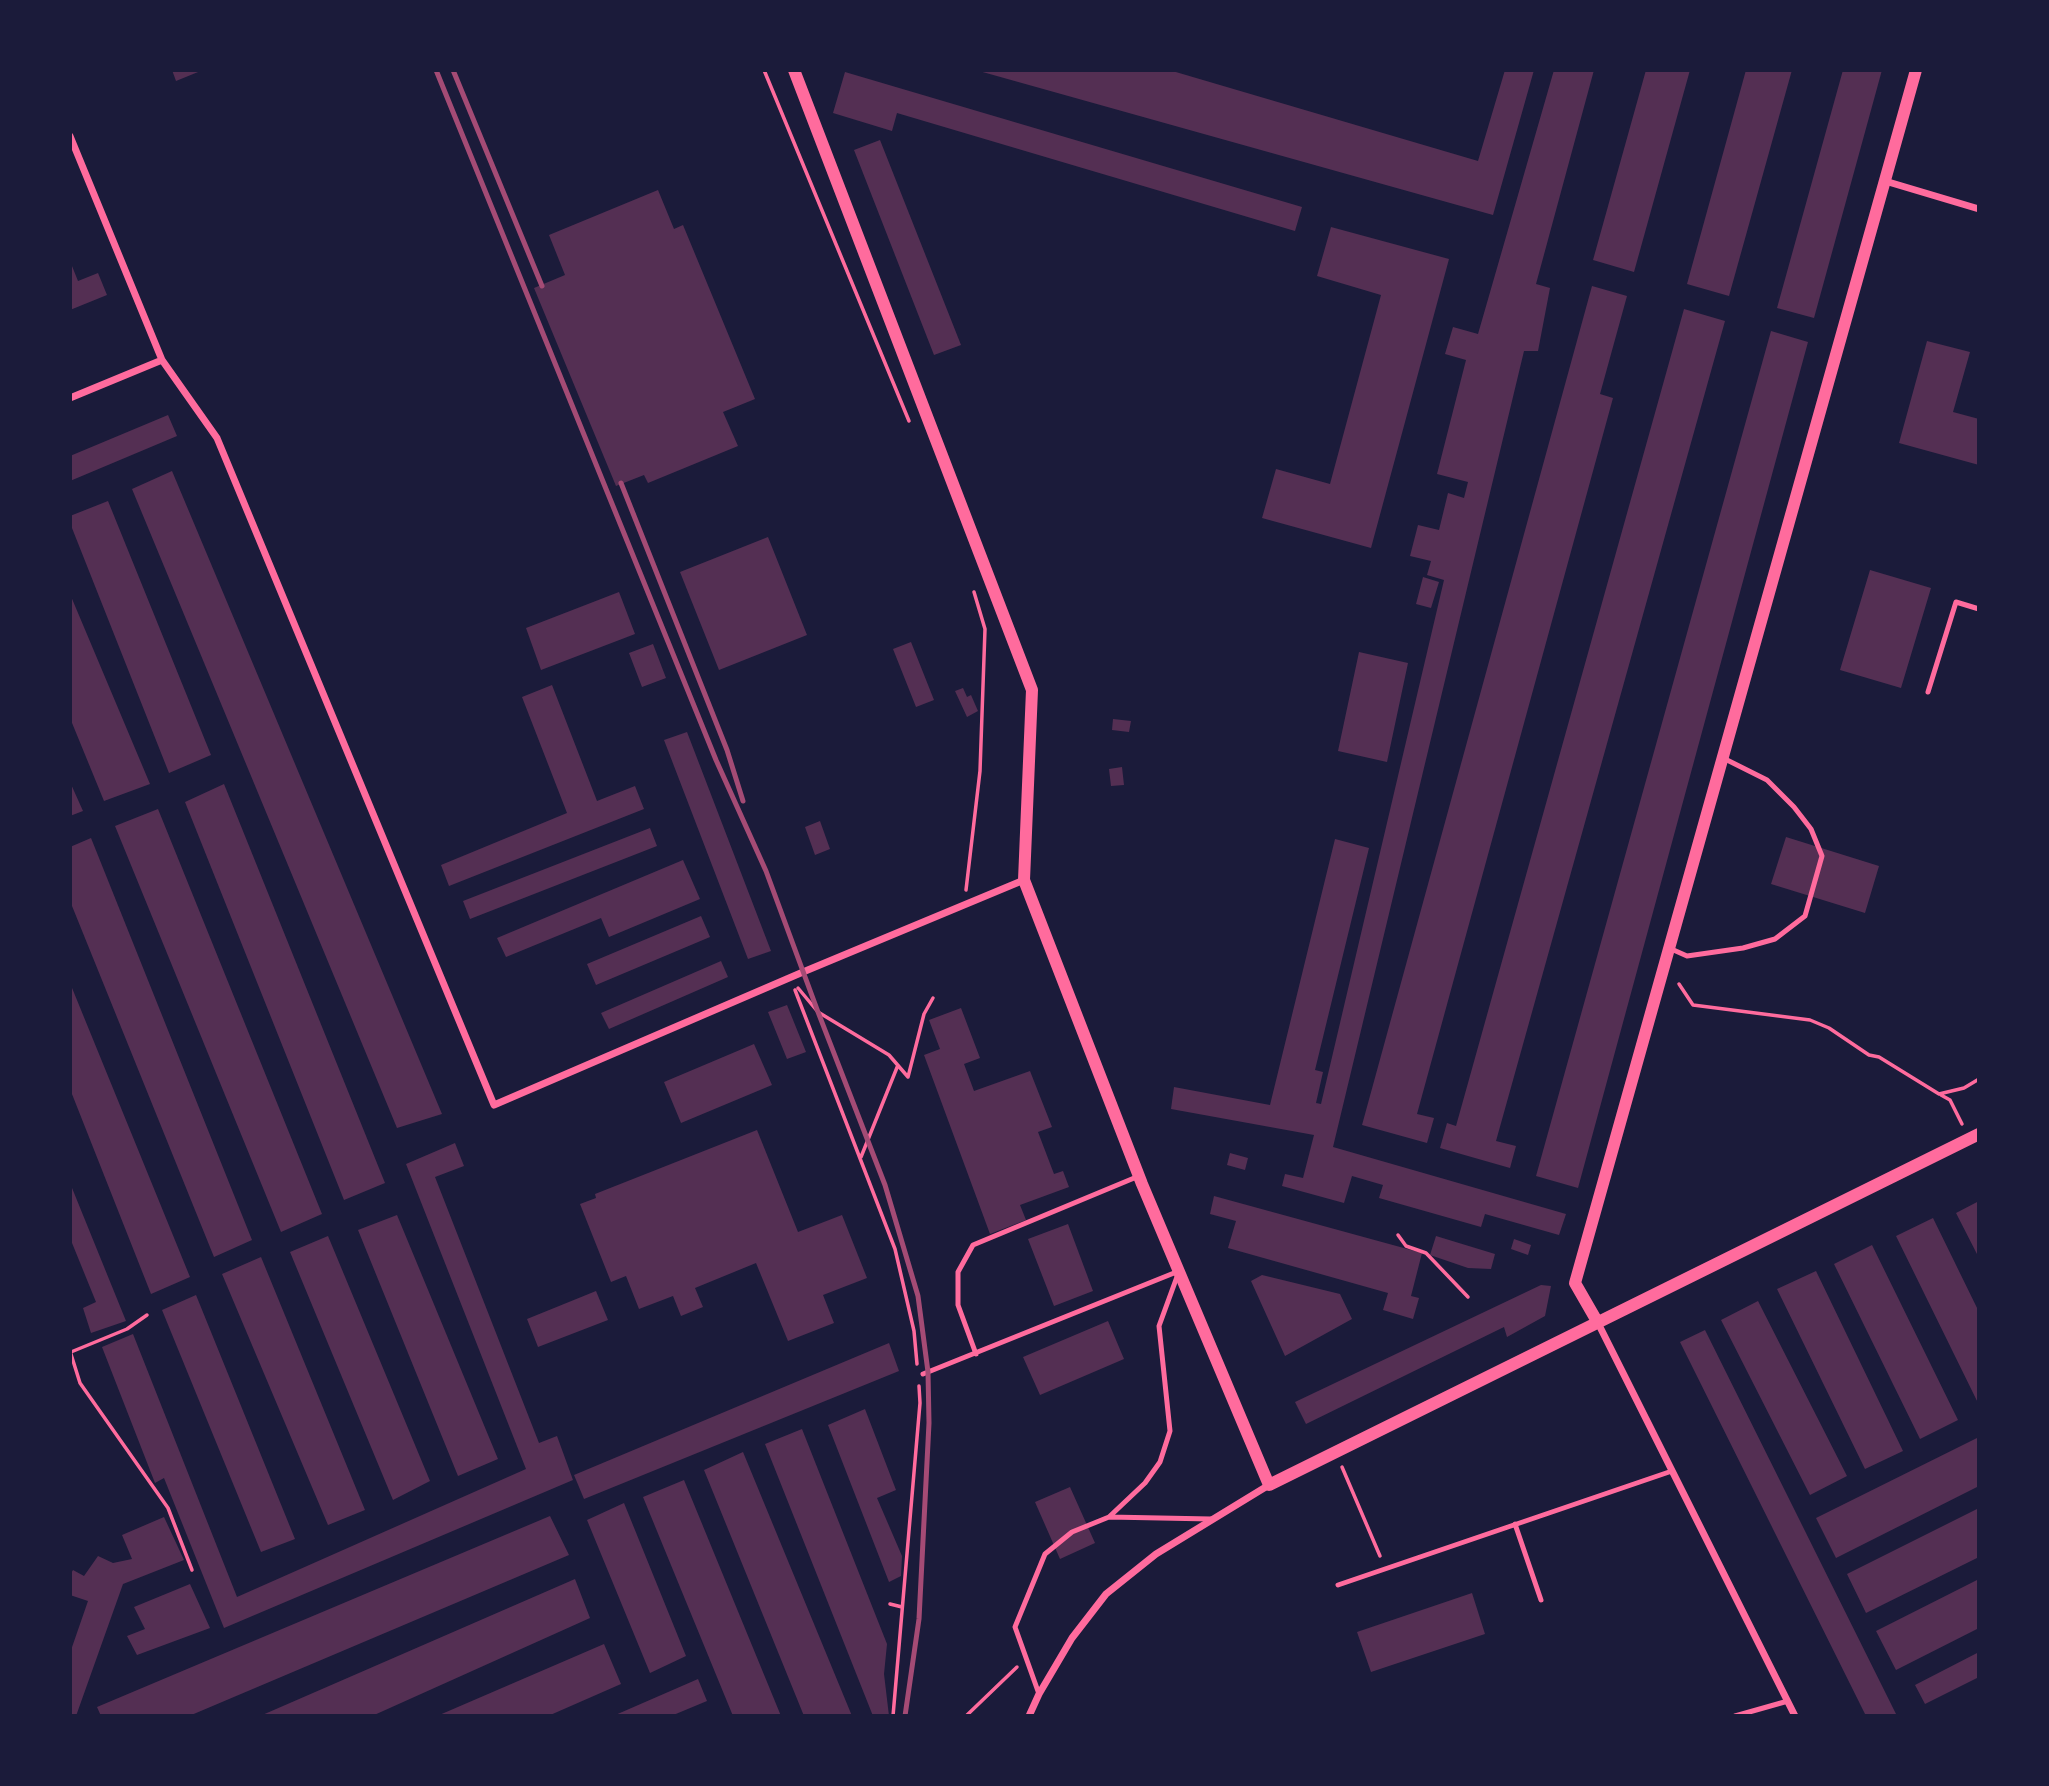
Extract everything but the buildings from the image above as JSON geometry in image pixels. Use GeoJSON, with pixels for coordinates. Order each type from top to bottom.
{"type":"FeatureCollection","features":[{"type":"Feature","properties":{"kind":"street"},"geometry":{"type":"LineString","coordinates":[[794,70],[1032,691],[1024,880],[1139,1177],[1269,1485]]}},
{"type":"Feature","properties":{"kind":"street"},"geometry":{"type":"LineString","coordinates":[[1795,1716],[1598,1323],[1575,1283],[1916,70]]}},
{"type":"Feature","properties":{"kind":"street"},"geometry":{"type":"LineString","coordinates":[[70,136],[162,360],[217,438],[494,1105],[1024,880]]}},
{"type":"Feature","properties":{"kind":"street"},"geometry":{"type":"LineString","coordinates":[[1885,181],[1979,209]]}},
{"type":"Feature","properties":{"kind":"street"},"geometry":{"type":"LineString","coordinates":[[70,398],[162,360]]}},
{"type":"Feature","properties":{"kind":"street"},"geometry":{"type":"LineString","coordinates":[[1029,1716],[1072,1638],[1106,1594],[1156,1554],[1211,1519],[1269,1485],[1979,1134]]}},
{"type":"Feature","properties":{"kind":"lane"},"geometry":{"type":"LineString","coordinates":[[1928,692],[1956,602],[1979,609]]}},
{"type":"Feature","properties":{"kind":"lane"},"geometry":{"type":"LineString","coordinates":[[1669,948],[1687,956],[1743,948],[1775,939],[1805,916],[1822,856],[1811,829],[1767,780],[1723,758]]}},
{"type":"Feature","properties":{"kind":"lane"},"geometry":{"type":"LineString","coordinates":[[976,1354],[958,1305],[958,1272],[973,1245],[1139,1177]]}},
{"type":"Feature","properties":{"kind":"lane"},"geometry":{"type":"LineString","coordinates":[[920,1375],[1179,1271]]}},
{"type":"Feature","properties":{"kind":"lane"},"geometry":{"type":"LineString","coordinates":[[1039,1694],[1014,1627],[1045,1554],[1072,1532],[1109,1517],[1145,1483],[1160,1462],[1170,1431],[1159,1326],[1179,1271]]}},
{"type":"Feature","properties":{"kind":"lane"},"geometry":{"type":"LineString","coordinates":[[1338,1585],[1672,1471]]}},
{"type":"Feature","properties":{"kind":"lane"},"geometry":{"type":"LineString","coordinates":[[1109,1517],[1211,1519]]}},
{"type":"Feature","properties":{"kind":"lane"},"geometry":{"type":"LineString","coordinates":[[1515,1524],[1541,1600]]}},
{"type":"Feature","properties":{"kind":"lane"},"geometry":{"type":"LineString","coordinates":[[1735,1716],[1787,1701]]}},
{"type":"Feature","properties":{"kind":"path"},"geometry":{"type":"LineString","coordinates":[[764,70],[912,431]]}},
{"type":"Feature","properties":{"kind":"path"},"geometry":{"type":"LineString","coordinates":[[964,905],[980,771],[985,629],[974,591]]}},
{"type":"Feature","properties":{"kind":"path"},"geometry":{"type":"LineString","coordinates":[[790,978],[818,1012],[889,1055],[908,1077],[924,1014],[933,998]]}},
{"type":"Feature","properties":{"kind":"path"},"geometry":{"type":"LineString","coordinates":[[790,978],[895,1249],[914,1331],[917,1365]]}},
{"type":"Feature","properties":{"kind":"path"},"geometry":{"type":"LineString","coordinates":[[1679,984],[1693,1004],[1810,1020],[1829,1028],[1869,1055],[1879,1057],[1922,1086],[1950,1100],[1956,1113]]}},
{"type":"Feature","properties":{"kind":"path"},"geometry":{"type":"LineString","coordinates":[[860,1157],[898,1065]]}},
{"type":"Feature","properties":{"kind":"path"},"geometry":{"type":"LineString","coordinates":[[1939,1094],[1964,1088],[1979,1079]]}},
{"type":"Feature","properties":{"kind":"path"},"geometry":{"type":"LineString","coordinates":[[1398,1235],[1406,1246],[1426,1253],[1468,1297]]}},
{"type":"Feature","properties":{"kind":"path"},"geometry":{"type":"LineString","coordinates":[[147,1315],[127,1329],[71,1351],[80,1383],[168,1508],[192,1570]]}},
{"type":"Feature","properties":{"kind":"path"},"geometry":{"type":"LineString","coordinates":[[893,1716],[920,1403],[920,1375]]}},
{"type":"Feature","properties":{"kind":"path"},"geometry":{"type":"LineString","coordinates":[[1336,1452],[1385,1569]]}},
{"type":"Feature","properties":{"kind":"path"},"geometry":{"type":"LineString","coordinates":[[890,1604],[902,1607]]}},
{"type":"Feature","properties":{"kind":"path"},"geometry":{"type":"LineString","coordinates":[[966,1716],[1026,1659]]}},
{"type":"Feature","properties":{"kind":"railway"},"geometry":{"type":"LineString","coordinates":[[436,70],[716,760],[766,871],[885,1185],[918,1296],[928,1372],[929,1423],[919,1619],[905,1716]]}},
{"type":"Feature","properties":{"kind":"railway"},"geometry":{"type":"LineString","coordinates":[[453,70],[542,286]]}},
{"type":"Feature","properties":{"kind":"railway"},"geometry":{"type":"LineString","coordinates":[[621,483],[727,750],[743,801]]}}]}
